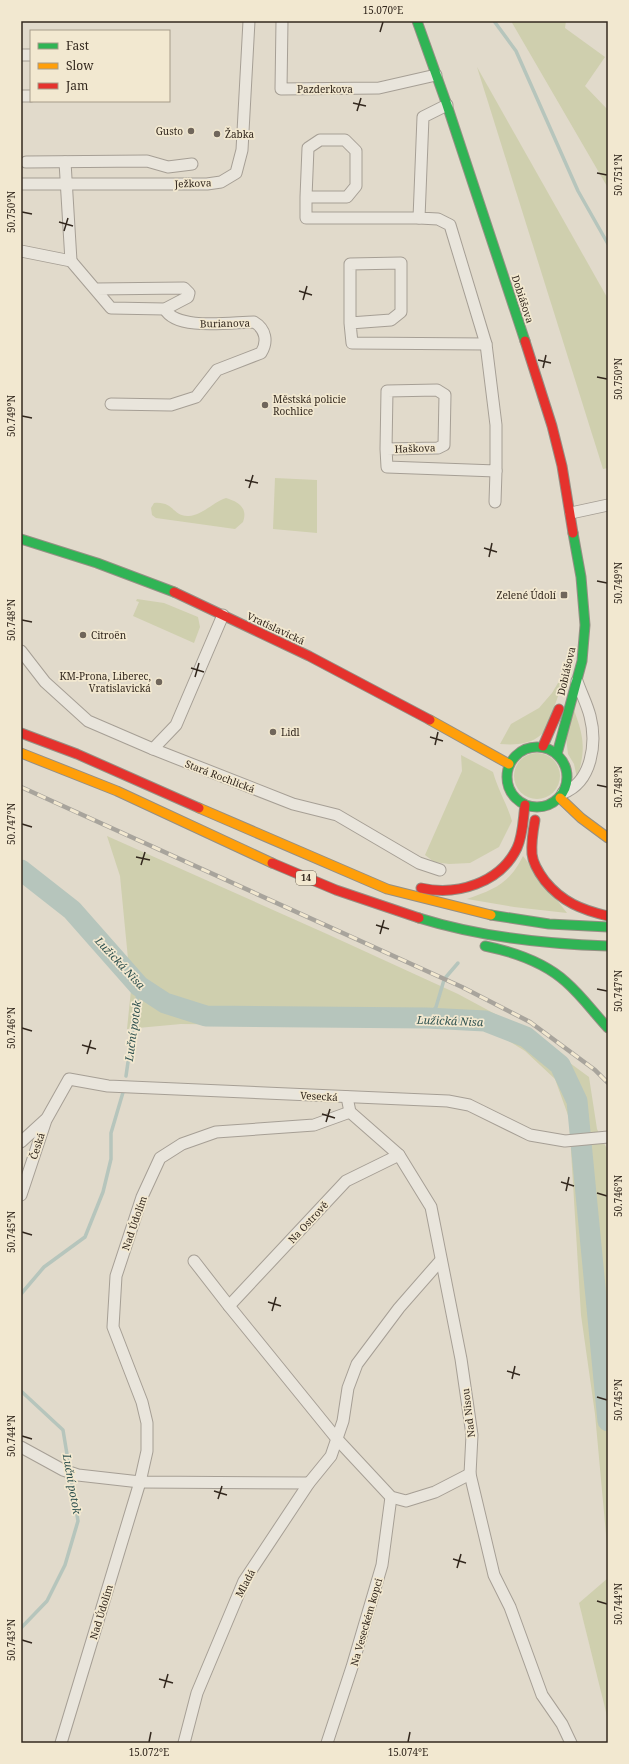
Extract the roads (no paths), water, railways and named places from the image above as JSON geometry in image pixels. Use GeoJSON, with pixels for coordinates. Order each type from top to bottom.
{"type":"FeatureCollection","features":[{"type":"Feature","properties":{"kind":"main road","name":"Dobiášova"},"geometry":{"type":"LineString","coordinates":[[417,21],[447,105],[552,426],[562,466],[571,513],[583,591],[585,625],[582,661],[560,736],[557,754]]}},
{"type":"Feature","properties":{"kind":"main road","name":"Vratislavická"},"geometry":{"type":"LineString","coordinates":[[21,539],[56,549],[143,579],[295,648],[509,764]]}},
{"type":"Feature","properties":{"kind":"main road","name":"Dobiášova"},"geometry":{"type":"LineString","coordinates":[[543,746],[570,681],[576,660],[583,591]]}},
{"type":"Feature","properties":{"kind":"main road","name":"14"},"geometry":{"type":"LineString","coordinates":[[21,733],[92,760],[272,842],[387,889],[475,912],[527,921],[549,924],[608,927]]}},
{"type":"Feature","properties":{"kind":"main road"},"geometry":{"type":"LineString","coordinates":[[543,746],[557,754],[564,763],[568,780],[561,795],[552,804],[537,808],[525,805],[516,800],[507,785],[506,776],[509,764],[521,751],[531,747],[543,746]]}},
{"type":"Feature","properties":{"kind":"main road","name":"14"},"geometry":{"type":"LineString","coordinates":[[21,753],[115,791],[307,879],[362,900],[422,919],[474,932],[545,943],[608,946]]}},
{"type":"Feature","properties":{"kind":"main road"},"geometry":{"type":"LineString","coordinates":[[561,795],[581,818],[608,838]]}},
{"type":"Feature","properties":{"kind":"main road"},"geometry":{"type":"LineString","coordinates":[[403,884],[435,891],[459,890],[477,884],[493,874],[509,861],[518,847],[525,805]]}},
{"type":"Feature","properties":{"kind":"main road"},"geometry":{"type":"LineString","coordinates":[[537,808],[532,842],[532,856],[538,872],[551,890],[564,902],[587,912],[608,916]]}},
{"type":"Feature","properties":{"kind":"main road"},"geometry":{"type":"LineString","coordinates":[[272,842],[382,877]]}},
{"type":"Feature","properties":{"kind":"main road"},"geometry":{"type":"LineString","coordinates":[[362,900],[385,914],[449,936]]}},
{"type":"Feature","properties":{"kind":"main road"},"geometry":{"type":"LineString","coordinates":[[476,943],[526,957],[552,971],[579,996],[608,1028]]}},
{"type":"Feature","properties":{"kind":"street","name":"Ježkova"},"geometry":{"type":"LineString","coordinates":[[21,184],[207,184],[221,182],[236,173],[242,150],[249,21]]}},
{"type":"Feature","properties":{"kind":"street","name":"Pazderkova"},"geometry":{"type":"LineString","coordinates":[[282,21],[281,89],[379,88],[436,76]]}},
{"type":"Feature","properties":{"kind":"street"},"geometry":{"type":"LineString","coordinates":[[419,218],[423,118],[447,105]]}},
{"type":"Feature","properties":{"kind":"street"},"geometry":{"type":"LineString","coordinates":[[306,197],[347,197],[356,186],[356,151],[345,140],[320,140],[308,148],[306,197],[306,218],[438,218],[450,225],[486,344],[496,425],[495,502]]}},
{"type":"Feature","properties":{"kind":"street","name":"Ježkova"},"geometry":{"type":"LineString","coordinates":[[26,162],[147,161],[168,167],[192,164]]}},
{"type":"Feature","properties":{"kind":"street"},"geometry":{"type":"LineString","coordinates":[[65,162],[71,261]]}},
{"type":"Feature","properties":{"kind":"street"},"geometry":{"type":"LineString","coordinates":[[21,251],[71,261],[111,308],[165,309],[188,297],[189,292],[184,288],[96,289]]}},
{"type":"Feature","properties":{"kind":"street"},"geometry":{"type":"LineString","coordinates":[[350,323],[391,320],[401,312],[401,263],[350,264],[350,323],[352,343],[486,344]]}},
{"type":"Feature","properties":{"kind":"street","name":"Burianova"},"geometry":{"type":"LineString","coordinates":[[111,404],[171,405],[196,397],[217,370],[261,353],[264,348],[266,341],[264,332],[261,326],[254,322],[186,322],[168,315],[165,309]]}},
{"type":"Feature","properties":{"kind":"street","name":"Haškova"},"geometry":{"type":"LineString","coordinates":[[386,449],[438,448],[444,445],[445,395],[437,390],[387,391],[386,449],[387,467],[496,471]]}},
{"type":"Feature","properties":{"kind":"street"},"geometry":{"type":"LineString","coordinates":[[571,513],[608,505]]}},
{"type":"Feature","properties":{"kind":"street"},"geometry":{"type":"LineString","coordinates":[[153,749],[176,725],[223,615]]}},
{"type":"Feature","properties":{"kind":"street","name":"Stará Rochlická"},"geometry":{"type":"LineString","coordinates":[[21,652],[45,682],[88,721],[153,749],[293,804],[337,815],[419,863],[440,870]]}},
{"type":"Feature","properties":{"kind":"street"},"geometry":{"type":"LineString","coordinates":[[561,795],[573,789],[584,776],[591,757],[593,737],[590,716],[577,681]]}},
{"type":"Feature","properties":{"kind":"street","name":"Vesecká"},"geometry":{"type":"LineString","coordinates":[[46,1120],[69,1079],[108,1086],[448,1101],[469,1105],[530,1135],[565,1141],[606,1138]]}},
{"type":"Feature","properties":{"kind":"street"},"geometry":{"type":"LineString","coordinates":[[347,1097],[350,1112]]}},
{"type":"Feature","properties":{"kind":"street","name":"Nad Nisou"},"geometry":{"type":"LineString","coordinates":[[350,1112],[399,1156],[431,1207],[461,1359],[472,1434],[470,1474],[494,1576],[510,1607],[542,1695],[562,1724],[571,1743]]}},
{"type":"Feature","properties":{"kind":"street","name":"Nad Údolím"},"geometry":{"type":"LineString","coordinates":[[61,1743],[140,1482],[147,1451],[147,1423],[142,1402],[113,1327],[116,1276],[142,1197],[160,1158],[182,1144],[216,1132],[314,1125],[350,1112]]}},
{"type":"Feature","properties":{"kind":"street"},"geometry":{"type":"LineString","coordinates":[[21,1142],[46,1120]]}},
{"type":"Feature","properties":{"kind":"street","name":"Česká"},"geometry":{"type":"LineString","coordinates":[[21,1195],[46,1120]]}},
{"type":"Feature","properties":{"kind":"street","name":"Na Ostrově"},"geometry":{"type":"LineString","coordinates":[[229,1306],[346,1181],[399,1156]]}},
{"type":"Feature","properties":{"kind":"street"},"geometry":{"type":"LineString","coordinates":[[194,1260],[229,1306],[337,1439],[391,1497],[406,1502],[435,1492],[470,1474]]}},
{"type":"Feature","properties":{"kind":"street"},"geometry":{"type":"LineString","coordinates":[[337,1439],[343,1421],[348,1388],[357,1364],[399,1308],[441,1260]]}},
{"type":"Feature","properties":{"kind":"street","name":"Mladá"},"geometry":{"type":"LineString","coordinates":[[184,1743],[197,1693],[244,1581],[309,1483],[331,1456],[337,1439]]}},
{"type":"Feature","properties":{"kind":"street"},"geometry":{"type":"LineString","coordinates":[[21,1446],[63,1470],[78,1475],[140,1482],[309,1483]]}},
{"type":"Feature","properties":{"kind":"street","name":"Na Veseckém kopci"},"geometry":{"type":"LineString","coordinates":[[327,1743],[352,1667],[382,1565],[391,1497]]}},
{"type":"Feature","properties":{"kind":"waterway"},"geometry":{"type":"LineString","coordinates":[[494,21],[516,51],[578,191],[608,244]]}},
{"type":"Feature","properties":{"kind":"waterway","name":"Lužická Nisa"},"geometry":{"type":"LineString","coordinates":[[21,870],[72,910],[139,986],[165,1003],[206,1016],[427,1018],[485,1021],[526,1037],[560,1065],[577,1101],[608,1421]]}},
{"type":"Feature","properties":{"kind":"waterway"},"geometry":{"type":"LineString","coordinates":[[446,977],[458,963]]}},
{"type":"Feature","properties":{"kind":"waterway"},"geometry":{"type":"LineString","coordinates":[[427,1018],[436,1007],[444,980]]}},
{"type":"Feature","properties":{"kind":"waterway","name":"Luční potok"},"geometry":{"type":"LineString","coordinates":[[126,1076],[139,986]]}},
{"type":"Feature","properties":{"kind":"waterway","name":"Luční potok"},"geometry":{"type":"LineString","coordinates":[[21,1294],[44,1267],[85,1237],[103,1192],[111,1159],[111,1133],[124,1089]]}},
{"type":"Feature","properties":{"kind":"waterway","name":"Luční potok"},"geometry":{"type":"LineString","coordinates":[[21,1391],[63,1430],[78,1521],[65,1565],[47,1601],[21,1628]]}},
{"type":"Feature","properties":{"kind":"railway"},"geometry":{"type":"LineString","coordinates":[[21,787],[462,987],[530,1022],[595,1070],[608,1083]]}},
{"type":"Feature","properties":{"kind":"place","name":"Gusto"},"geometry":{"type":"Point","coordinates":[191,131]}},
{"type":"Feature","properties":{"kind":"place","name":"Žabka"},"geometry":{"type":"Point","coordinates":[217,134]}},
{"type":"Feature","properties":{"kind":"place","name":"Městská policie Rochlice"},"geometry":{"type":"Point","coordinates":[265,405]}},
{"type":"Feature","properties":{"kind":"place","name":"Zelené Údolí"},"geometry":{"type":"Point","coordinates":[564,595]}},
{"type":"Feature","properties":{"kind":"place","name":"Citroën"},"geometry":{"type":"Point","coordinates":[83,635]}},
{"type":"Feature","properties":{"kind":"place","name":"KM-Prona, Liberec, Vratislavická"},"geometry":{"type":"Point","coordinates":[159,682]}},
{"type":"Feature","properties":{"kind":"place","name":"Lidl"},"geometry":{"type":"Point","coordinates":[273,732]}}]}
